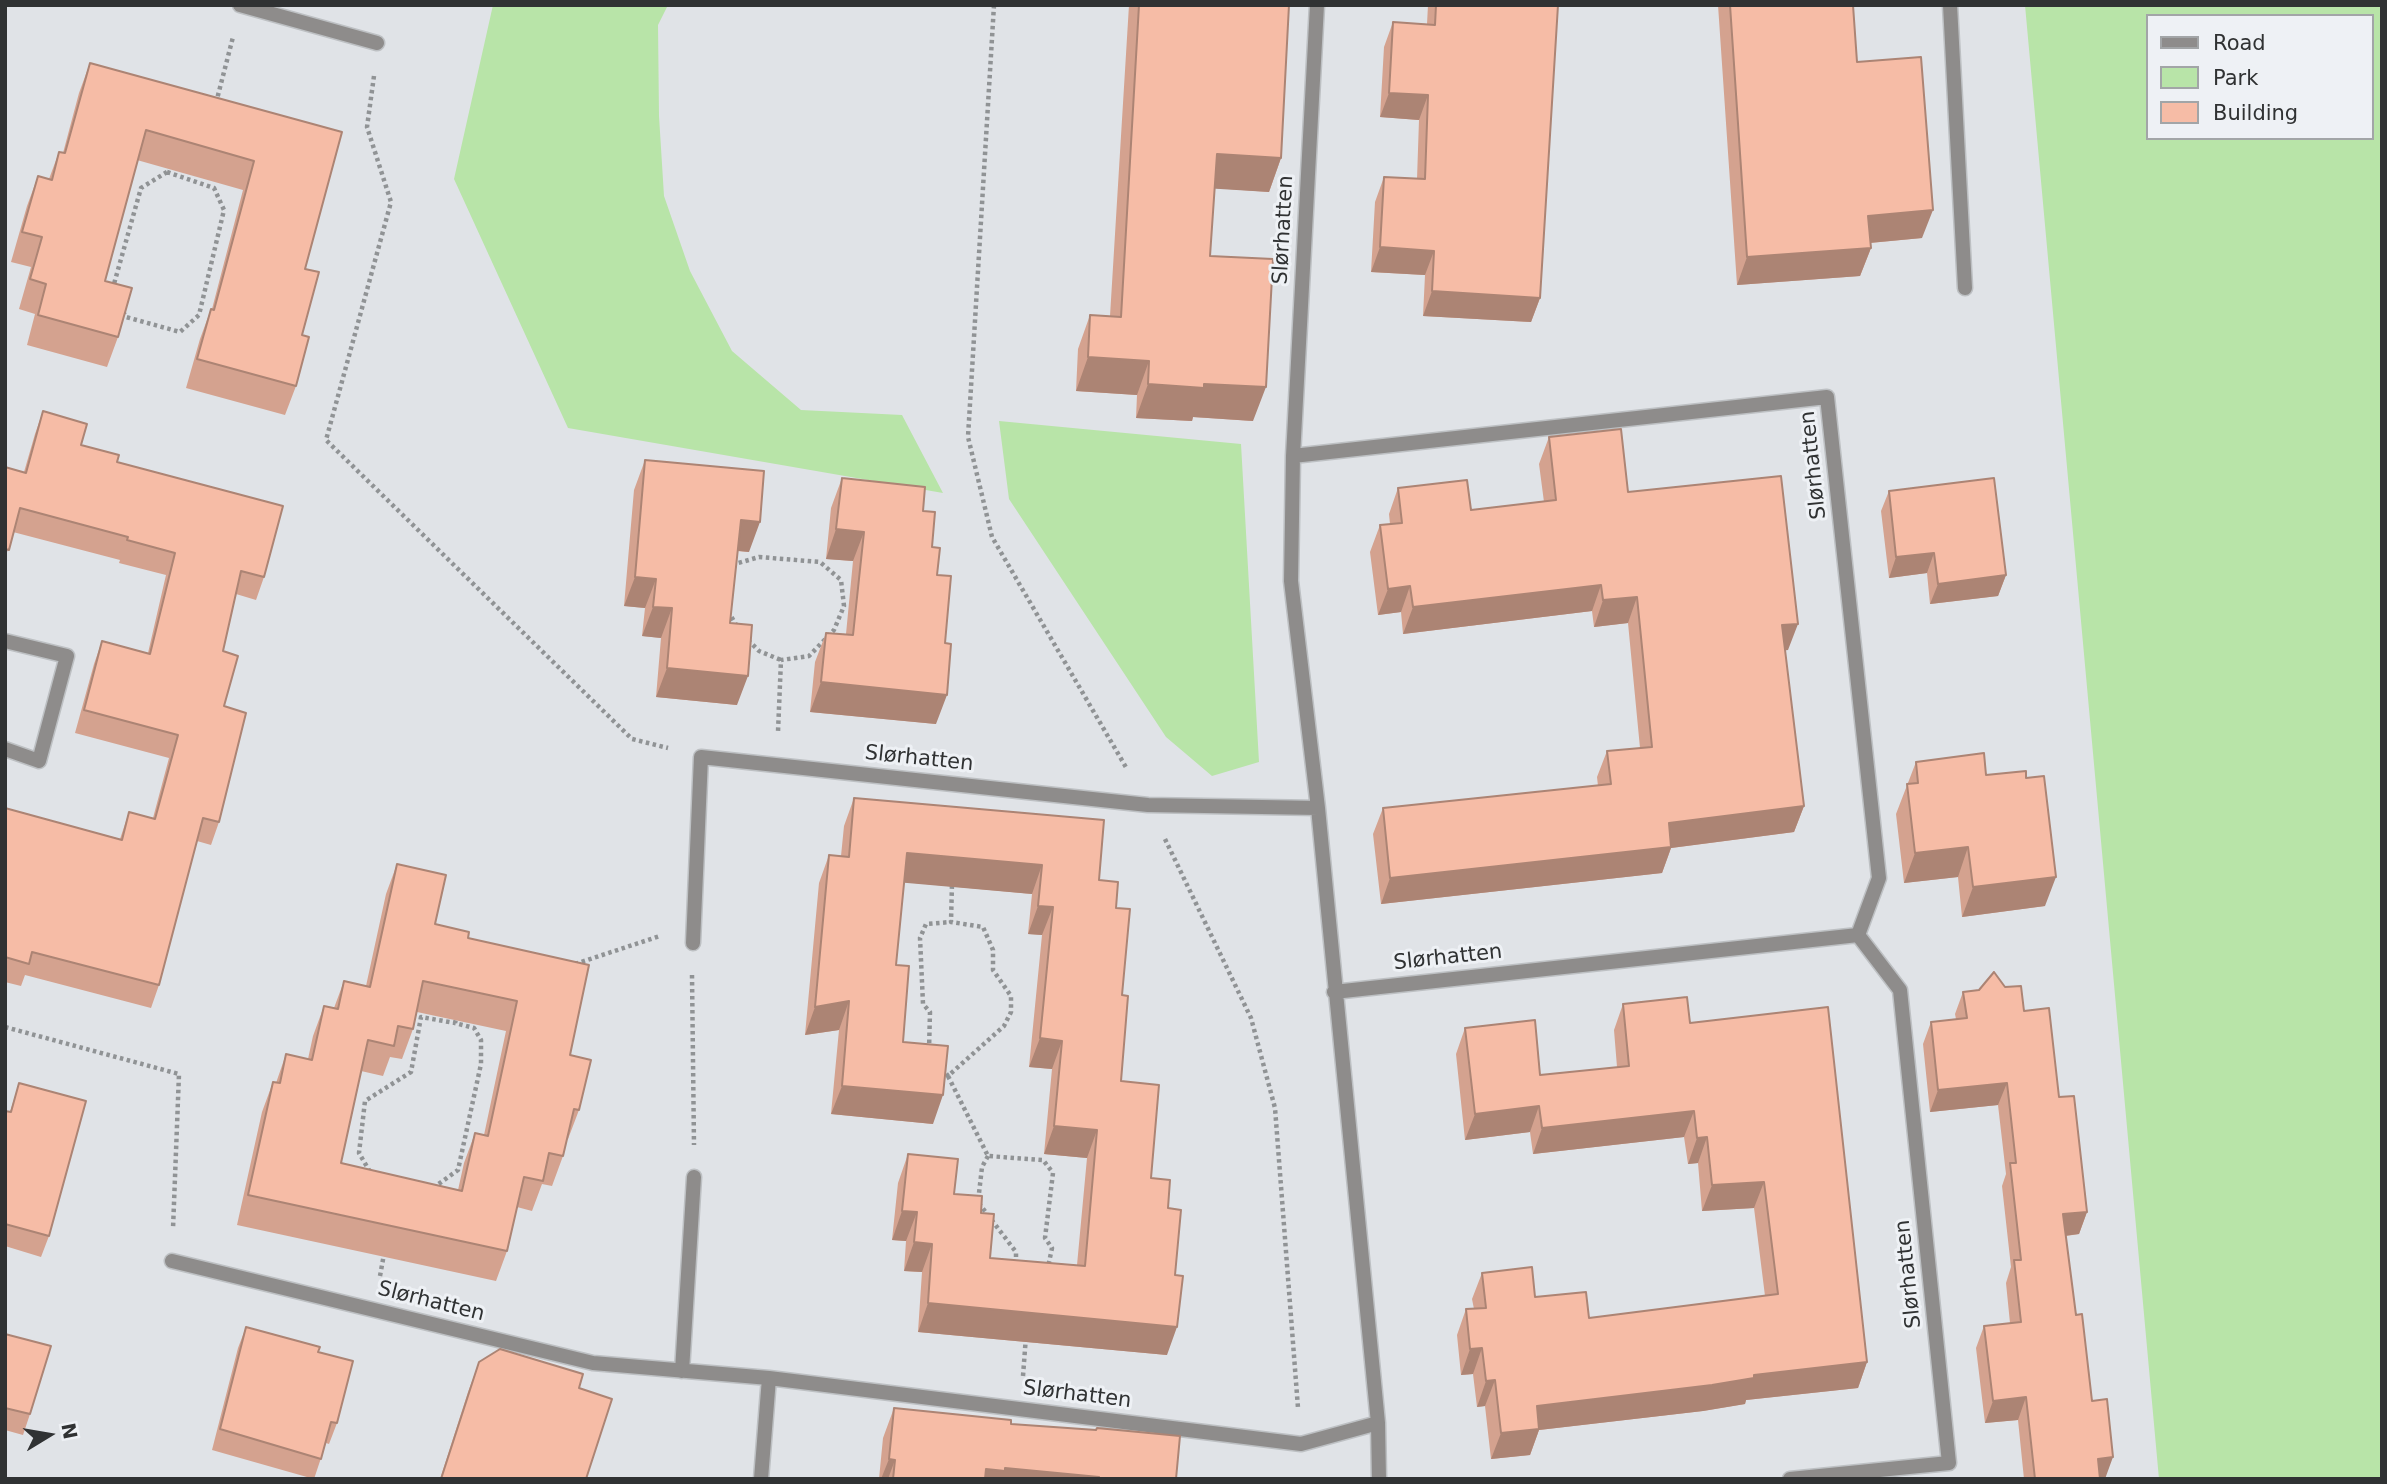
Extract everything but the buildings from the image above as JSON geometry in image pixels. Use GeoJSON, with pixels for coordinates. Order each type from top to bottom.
{"type":"FeatureCollection","features":[{"type":"Feature","properties":{"kind":"street"},"geometry":{"type":"LineString","coordinates":[[241,5],[377,43]]}},
{"type":"Feature","properties":{"kind":"street","name":"Slørhatten"},"geometry":{"type":"LineString","coordinates":[[1317,5],[1293,456],[1291,581],[1318,808],[1378,1423],[1379,1479]]}},
{"type":"Feature","properties":{"kind":"street"},"geometry":{"type":"LineString","coordinates":[[1950,5],[1965,288]]}},
{"type":"Feature","properties":{"kind":"street","name":"Slørhatten"},"geometry":{"type":"LineString","coordinates":[[1293,456],[1827,397],[1879,878],[1858,935]]}},
{"type":"Feature","properties":{"kind":"street"},"geometry":{"type":"LineString","coordinates":[[5,640],[67,656],[39,761],[5,750]]}},
{"type":"Feature","properties":{"kind":"street","name":"Slørhatten"},"geometry":{"type":"LineString","coordinates":[[701,757],[1148,805],[1318,808]]}},
{"type":"Feature","properties":{"kind":"street"},"geometry":{"type":"LineString","coordinates":[[693,943],[701,757]]}},
{"type":"Feature","properties":{"kind":"street","name":"Slørhatten"},"geometry":{"type":"LineString","coordinates":[[1334,992],[1858,935]]}},
{"type":"Feature","properties":{"kind":"street","name":"Slørhatten"},"geometry":{"type":"LineString","coordinates":[[1790,1479],[1949,1463],[1900,990],[1858,935]]}},
{"type":"Feature","properties":{"kind":"street"},"geometry":{"type":"LineString","coordinates":[[682,1371],[694,1177]]}},
{"type":"Feature","properties":{"kind":"street","name":"Slørhatten"},"geometry":{"type":"LineString","coordinates":[[172,1261],[593,1363],[769,1378],[1301,1444],[1378,1423]]}},
{"type":"Feature","properties":{"kind":"street"},"geometry":{"type":"LineString","coordinates":[[761,1479],[769,1378]]}},
{"type":"Feature","properties":{"kind":"path"},"geometry":{"type":"LineString","coordinates":[[213,113],[241,5]]}},
{"type":"Feature","properties":{"kind":"path"},"geometry":{"type":"LineString","coordinates":[[995,5],[968,437],[992,537],[1148,805],[1251,1018],[1275,1108],[1301,1444]]}},
{"type":"Feature","properties":{"kind":"path"},"geometry":{"type":"LineString","coordinates":[[377,43],[367,127],[391,202],[326,440],[632,739],[701,757]]}},
{"type":"Feature","properties":{"kind":"path"},"geometry":{"type":"LineString","coordinates":[[167,172],[195,181],[214,188],[224,210],[200,315],[180,332],[126,317],[112,291],[141,188],[167,172]]}},
{"type":"Feature","properties":{"kind":"path"},"geometry":{"type":"LineString","coordinates":[[725,606],[741,632],[759,651],[781,660],[809,656],[834,630],[844,606],[841,580],[820,562],[759,557],[735,564],[730,574]]}},
{"type":"Feature","properties":{"kind":"path"},"geometry":{"type":"LineString","coordinates":[[777,765],[781,660]]}},
{"type":"Feature","properties":{"kind":"path"},"geometry":{"type":"LineString","coordinates":[[951,922],[952,881]]}},
{"type":"Feature","properties":{"kind":"path"},"geometry":{"type":"LineString","coordinates":[[948,1076],[1004,1026],[1012,1012],[1011,996],[993,970],[993,950],[983,928],[951,922],[926,924],[920,938],[923,1004],[930,1013],[929,1051],[948,1076],[988,1156]]}},
{"type":"Feature","properties":{"kind":"path"},"geometry":{"type":"LineString","coordinates":[[566,967],[694,924]]}},
{"type":"Feature","properties":{"kind":"path"},"geometry":{"type":"LineString","coordinates":[[693,943],[694,1177]]}},
{"type":"Feature","properties":{"kind":"path"},"geometry":{"type":"LineString","coordinates":[[455,1023],[458,1011]]}},
{"type":"Feature","properties":{"kind":"path"},"geometry":{"type":"LineString","coordinates":[[371,1174],[359,1153],[365,1101],[411,1072],[421,1017],[474,1028],[481,1040],[481,1064],[458,1170],[425,1194]]}},
{"type":"Feature","properties":{"kind":"path"},"geometry":{"type":"LineString","coordinates":[[5,1027],[179,1074],[172,1261]]}},
{"type":"Feature","properties":{"kind":"path"},"geometry":{"type":"LineString","coordinates":[[988,1156],[982,1167],[978,1202],[1016,1252],[1016,1272]]}},
{"type":"Feature","properties":{"kind":"path"},"geometry":{"type":"LineString","coordinates":[[988,1156],[1043,1160],[1053,1173],[1045,1238],[1052,1248],[1046,1273]]}},
{"type":"Feature","properties":{"kind":"path"},"geometry":{"type":"LineString","coordinates":[[373,1310],[386,1248]]}},
{"type":"Feature","properties":{"kind":"path"},"geometry":{"type":"LineString","coordinates":[[1021,1410],[1026,1330]]}},
{"type":"Feature","properties":{"kind":"green space"},"geometry":{"type":"Polygon","coordinates":[[[493,5],[668,5],[658,25],[659,116],[664,196],[690,271],[732,351],[801,410],[902,415],[943,493],[568,428],[454,179],[493,5]]]}},
{"type":"Feature","properties":{"kind":"green space"},"geometry":{"type":"Polygon","coordinates":[[[2025,5],[2382,5],[2382,1479],[2159,1479],[2025,5]]]}},
{"type":"Feature","properties":{"kind":"green space"},"geometry":{"type":"Polygon","coordinates":[[[999,421],[1241,444],[1259,762],[1212,776],[1166,737],[1009,499],[999,421]]]}}]}
